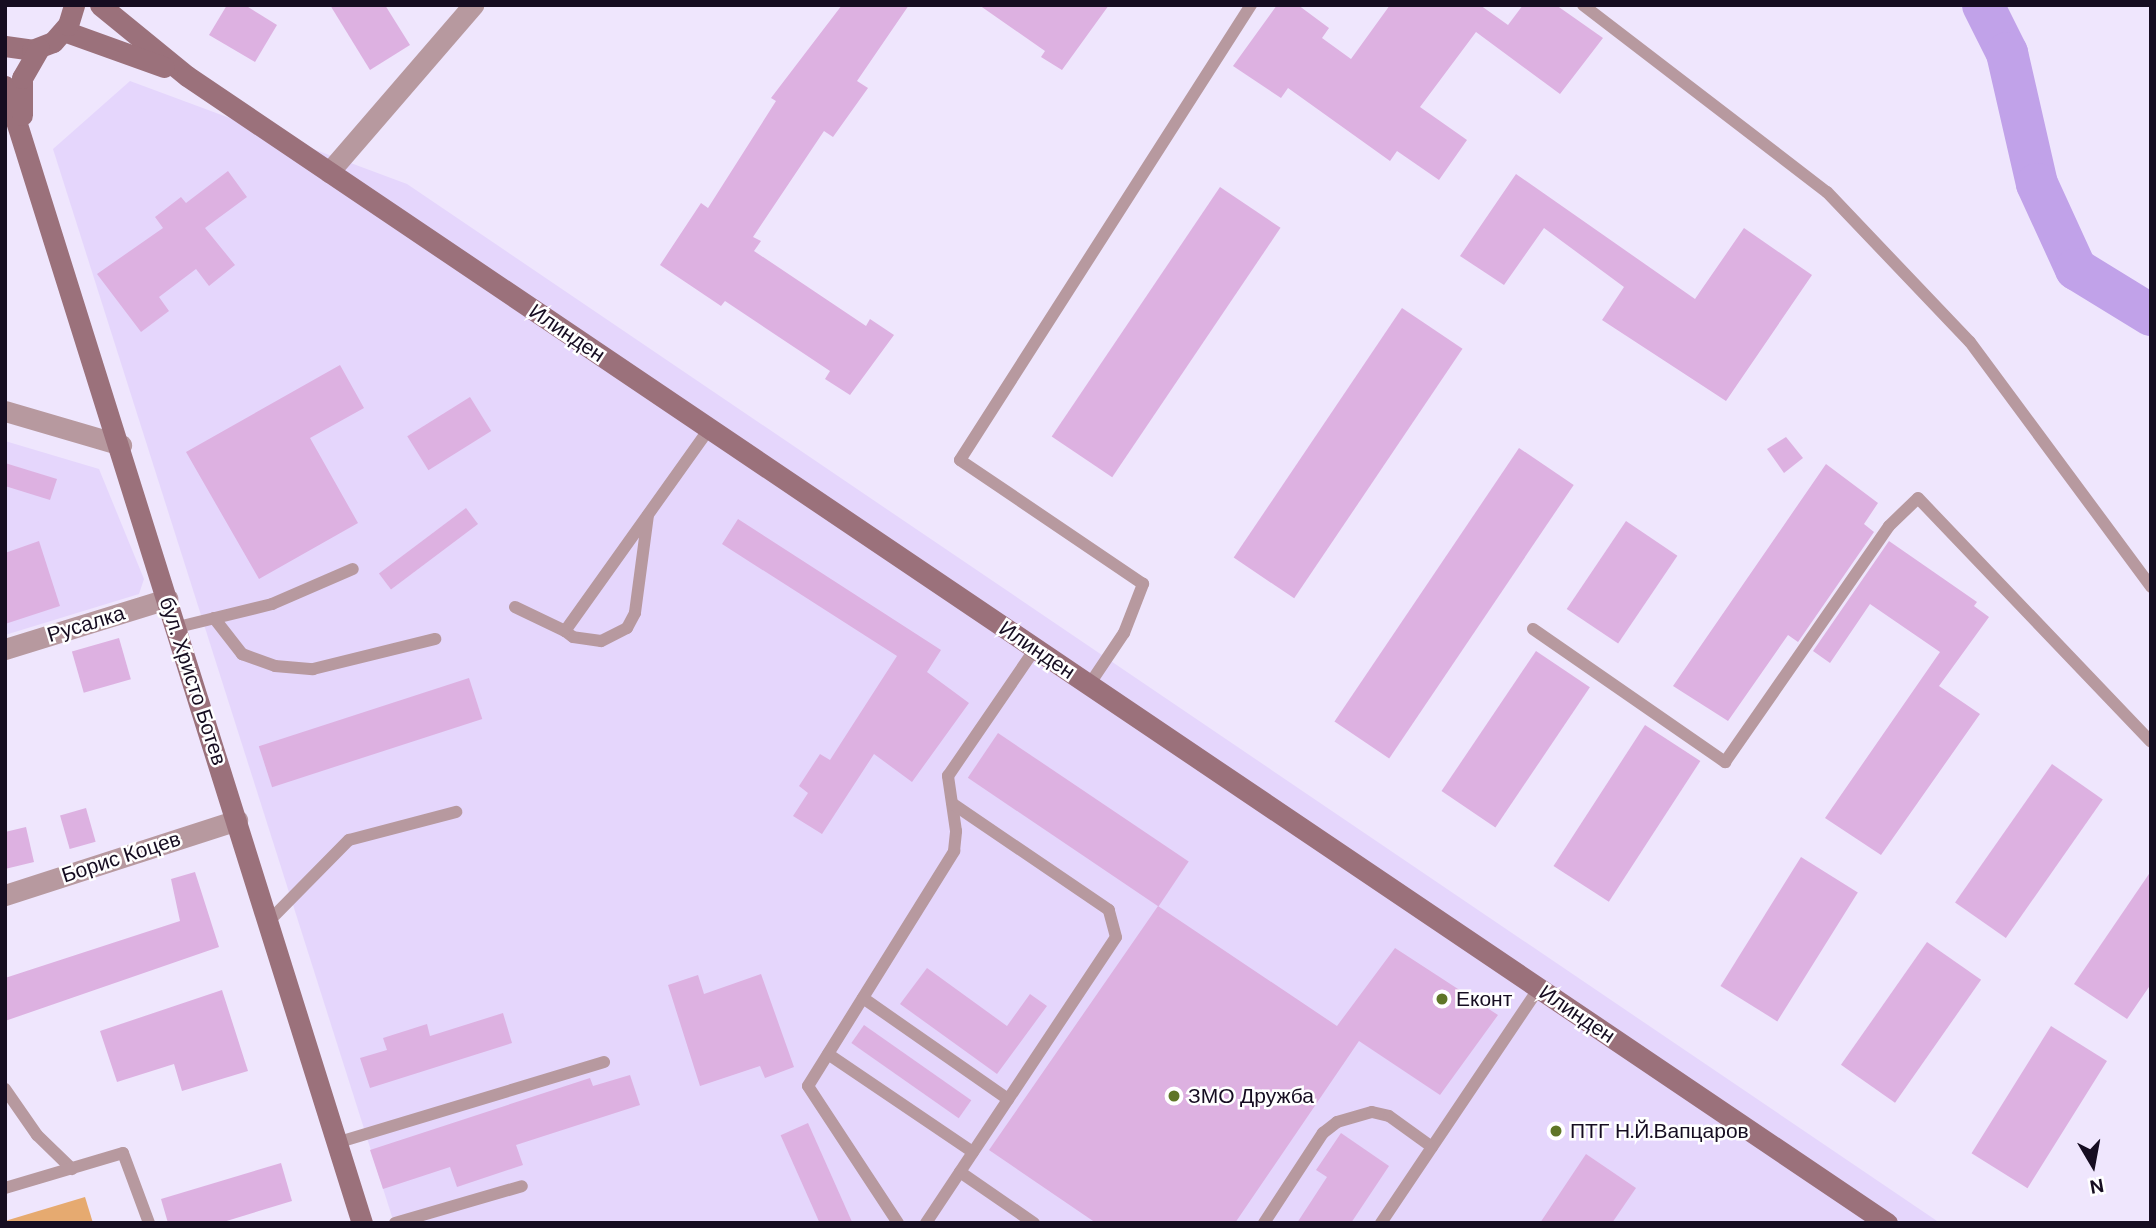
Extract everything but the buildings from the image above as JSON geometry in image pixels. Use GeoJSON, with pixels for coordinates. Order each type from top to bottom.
{"type":"FeatureCollection","features":[{"type":"Feature","properties":{"kind":"street"},"geometry":{"type":"LineString","coordinates":[[5,46],[39,48],[64,31],[74,5]]}},
{"type":"Feature","properties":{"kind":"street","name":"Илинден"},"geometry":{"type":"LineString","coordinates":[[100,5],[187,76],[1887,1223]]}},
{"type":"Feature","properties":{"kind":"street"},"geometry":{"type":"LineString","coordinates":[[329,172],[473,5]]}},
{"type":"Feature","properties":{"kind":"street","name":"Илинден"},"geometry":{"type":"LineString","coordinates":[[64,31],[187,76]]}},
{"type":"Feature","properties":{"kind":"street","name":"бул. Христо Ботев"},"geometry":{"type":"LineString","coordinates":[[24,139],[22,78],[39,48]]}},
{"type":"Feature","properties":{"kind":"street","name":"бул. Христо Ботев"},"geometry":{"type":"LineString","coordinates":[[5,86],[121,446],[362,1223]]}},
{"type":"Feature","properties":{"kind":"street"},"geometry":{"type":"LineString","coordinates":[[5,411],[121,446]]}},
{"type":"Feature","properties":{"kind":"street","name":"Русалка"},"geometry":{"type":"LineString","coordinates":[[5,649],[167,599]]}},
{"type":"Feature","properties":{"kind":"street","name":"Борис Коцев"},"geometry":{"type":"LineString","coordinates":[[5,895],[237,820]]}},
{"type":"Feature","properties":{"kind":"lane"},"geometry":{"type":"LineString","coordinates":[[1089,685],[1124,633],[1143,584],[960,460],[1251,5]]}},
{"type":"Feature","properties":{"kind":"lane"},"geometry":{"type":"LineString","coordinates":[[1583,5],[1827,192],[1970,342],[2151,587]]}},
{"type":"Feature","properties":{"kind":"lane"},"geometry":{"type":"LineString","coordinates":[[565,631],[709,429]]}},
{"type":"Feature","properties":{"kind":"lane"},"geometry":{"type":"LineString","coordinates":[[1533,629],[1726,762],[1889,526],[1918,498],[2151,742]]}},
{"type":"Feature","properties":{"kind":"lane"},"geometry":{"type":"LineString","coordinates":[[514,607],[585,641],[601,641],[627,628],[635,613],[648,515]]}},
{"type":"Feature","properties":{"kind":"lane"},"geometry":{"type":"LineString","coordinates":[[177,627],[272,604],[353,569]]}},
{"type":"Feature","properties":{"kind":"lane"},"geometry":{"type":"LineString","coordinates":[[214,618],[242,654],[275,666],[313,669],[435,639]]}},
{"type":"Feature","properties":{"kind":"lane"},"geometry":{"type":"LineString","coordinates":[[898,1223],[808,1086],[954,852],[953,804],[948,776],[955,761],[1035,649]]}},
{"type":"Feature","properties":{"kind":"lane"},"geometry":{"type":"LineString","coordinates":[[926,1223],[1116,937],[1115,921],[1109,910],[953,804]]}},
{"type":"Feature","properties":{"kind":"lane"},"geometry":{"type":"LineString","coordinates":[[269,921],[349,840],[456,812]]}},
{"type":"Feature","properties":{"kind":"lane"},"geometry":{"type":"LineString","coordinates":[[1381,1223],[1539,988]]}},
{"type":"Feature","properties":{"kind":"lane"},"geometry":{"type":"LineString","coordinates":[[863,998],[1008,1099]]}},
{"type":"Feature","properties":{"kind":"lane"},"geometry":{"type":"LineString","coordinates":[[828,1054],[973,1152]]}},
{"type":"Feature","properties":{"kind":"lane"},"geometry":{"type":"LineString","coordinates":[[336,1143],[604,1062]]}},
{"type":"Feature","properties":{"kind":"lane"},"geometry":{"type":"LineString","coordinates":[[5,1088],[37,1135],[72,1169]]}},
{"type":"Feature","properties":{"kind":"lane"},"geometry":{"type":"LineString","coordinates":[[1264,1223],[1323,1133],[1337,1122],[1372,1112],[1388,1116],[1432,1147]]}},
{"type":"Feature","properties":{"kind":"lane"},"geometry":{"type":"LineString","coordinates":[[5,1188],[123,1153],[149,1223]]}},
{"type":"Feature","properties":{"kind":"lane"},"geometry":{"type":"LineString","coordinates":[[960,1172],[1034,1223]]}},
{"type":"Feature","properties":{"kind":"lane"},"geometry":{"type":"LineString","coordinates":[[395,1223],[522,1186]]}},
{"type":"Feature","properties":{"kind":"shaded area"},"geometry":{"type":"Polygon","coordinates":[[[130,81],[407,184],[1940,1223],[394,1223],[53,149],[130,81]]]}},
{"type":"Feature","properties":{"kind":"shaded area"},"geometry":{"type":"Polygon","coordinates":[[[5,441],[99,469],[144,579],[139,594],[5,635],[5,441]]]}},
{"type":"Feature","properties":{"kind":"shaded area"},"geometry":{"type":"Polygon","coordinates":[[[85,1197],[93,1223],[5,1223],[5,1221],[85,1197]]]}},
{"type":"Feature","properties":{"kind":"waterway"},"geometry":{"type":"LineString","coordinates":[[1983,5],[2007,53],[2037,184],[2076,269],[2151,315]]}},
{"type":"Feature","properties":{"kind":"place","name":"Еконт"},"geometry":{"type":"Point","coordinates":[1442,999]}},
{"type":"Feature","properties":{"kind":"place","name":"ЗМО Дружба"},"geometry":{"type":"Point","coordinates":[1174,1096]}},
{"type":"Feature","properties":{"kind":"place","name":"ПТГ Н.Й.Вапцаров"},"geometry":{"type":"Point","coordinates":[1556,1131]}}]}
